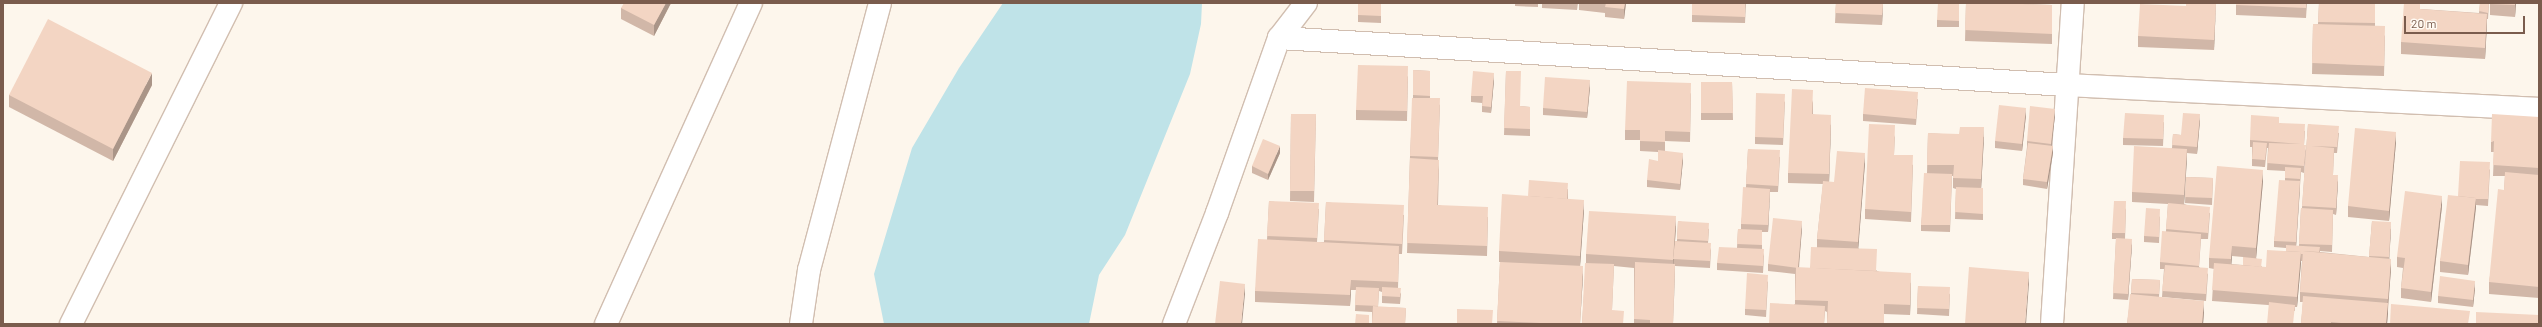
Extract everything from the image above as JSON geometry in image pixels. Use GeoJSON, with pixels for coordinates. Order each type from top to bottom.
{"type":"FeatureCollection","features":[{"type":"Feature","properties":{"kind":"street"},"geometry":{"type":"LineString","coordinates":[[71,324],[231,3]]}},
{"type":"Feature","properties":{"kind":"street"},"geometry":{"type":"LineString","coordinates":[[606,324],[751,3]]}},
{"type":"Feature","properties":{"kind":"street"},"geometry":{"type":"LineString","coordinates":[[801,324],[809,270],[880,3]]}},
{"type":"Feature","properties":{"kind":"street"},"geometry":{"type":"LineString","coordinates":[[1174,324],[1217,213],[1279,38],[1306,3]]}},
{"type":"Feature","properties":{"kind":"street"},"geometry":{"type":"LineString","coordinates":[[2052,324],[2073,3]]}},
{"type":"Feature","properties":{"kind":"street"},"geometry":{"type":"LineString","coordinates":[[1279,38],[2068,85],[2539,109]]}},
{"type":"Feature","properties":{"kind":"water"},"geometry":{"type":"Polygon","coordinates":[[[1003,3],[1202,3],[1201,24],[1190,74],[1125,235],[1099,275],[1089,324],[884,324],[874,274],[912,148],[959,68],[1003,3]]]}},
{"type":"Feature","properties":{"kind":"building"},"geometry":{"type":"Polygon","coordinates":[[[624,3],[666,3],[654,25],[621,8],[624,3]]]}},
{"type":"Feature","properties":{"kind":"building"},"geometry":{"type":"Polygon","coordinates":[[[1358,3],[1381,3],[1381,16],[1358,15],[1358,3]]]}},
{"type":"Feature","properties":{"kind":"building"},"geometry":{"type":"Polygon","coordinates":[[[1606,3],[1625,3],[1624,9],[1605,7],[1606,3]]]}},
{"type":"Feature","properties":{"kind":"building"},"geometry":{"type":"Polygon","coordinates":[[[1692,3],[1745,3],[1745,17],[1692,15],[1692,3]]]}},
{"type":"Feature","properties":{"kind":"building"},"geometry":{"type":"Polygon","coordinates":[[[1836,3],[1883,3],[1882,15],[1835,13],[1836,3]]]}},
{"type":"Feature","properties":{"kind":"building"},"geometry":{"type":"Polygon","coordinates":[[[1938,3],[1959,3],[1959,21],[1937,20],[1938,3]]]}},
{"type":"Feature","properties":{"kind":"building"},"geometry":{"type":"Polygon","coordinates":[[[1966,3],[2052,5],[2052,34],[1965,30],[1966,3]]]}},
{"type":"Feature","properties":{"kind":"building"},"geometry":{"type":"Polygon","coordinates":[[[2186,3],[2216,3],[2214,40],[2138,36],[2140,4],[2186,6],[2186,3]]]}},
{"type":"Feature","properties":{"kind":"building"},"geometry":{"type":"Polygon","coordinates":[[[2236,3],[2306,3],[2306,8],[2236,5],[2236,3]]]}},
{"type":"Feature","properties":{"kind":"building"},"geometry":{"type":"Polygon","coordinates":[[[2319,3],[2375,3],[2375,23],[2318,22],[2319,3]]]}},
{"type":"Feature","properties":{"kind":"building"},"geometry":{"type":"Polygon","coordinates":[[[2404,3],[2420,3],[2420,9],[2487,14],[2485,48],[2401,42],[2404,3]]]}},
{"type":"Feature","properties":{"kind":"building"},"geometry":{"type":"Polygon","coordinates":[[[2480,3],[2489,3],[2488,13],[2479,11],[2480,3]]]}},
{"type":"Feature","properties":{"kind":"building"},"geometry":{"type":"Polygon","coordinates":[[[2515,3],[2515,5],[2490,4],[2515,3]]]}},
{"type":"Feature","properties":{"kind":"building"},"geometry":{"type":"Polygon","coordinates":[[[48,19],[152,73],[113,149],[9,95],[48,19]]]}},
{"type":"Feature","properties":{"kind":"building"},"geometry":{"type":"Polygon","coordinates":[[[2313,24],[2385,26],[2384,66],[2312,63],[2313,24]]]}},
{"type":"Feature","properties":{"kind":"building"},"geometry":{"type":"Polygon","coordinates":[[[1358,65],[1408,66],[1407,111],[1356,110],[1358,65]]]}},
{"type":"Feature","properties":{"kind":"building"},"geometry":{"type":"Polygon","coordinates":[[[1413,70],[1430,71],[1430,96],[1413,95],[1413,70]]]}},
{"type":"Feature","properties":{"kind":"building"},"geometry":{"type":"Polygon","coordinates":[[[1473,71],[1494,73],[1491,107],[1482,106],[1483,96],[1471,96],[1473,71]]]}},
{"type":"Feature","properties":{"kind":"building"},"geometry":{"type":"Polygon","coordinates":[[[1506,71],[1521,71],[1520,106],[1530,107],[1530,129],[1504,128],[1506,71]]]}},
{"type":"Feature","properties":{"kind":"building"},"geometry":{"type":"Polygon","coordinates":[[[1545,77],[1590,80],[1587,112],[1543,108],[1545,77]]]}},
{"type":"Feature","properties":{"kind":"building"},"geometry":{"type":"Polygon","coordinates":[[[1627,81],[1691,83],[1690,132],[1665,131],[1665,142],[1640,141],[1640,130],[1625,130],[1627,81]]]}},
{"type":"Feature","properties":{"kind":"building"},"geometry":{"type":"Polygon","coordinates":[[[1701,82],[1732,82],[1733,113],[1701,113],[1701,82]]]}},
{"type":"Feature","properties":{"kind":"building"},"geometry":{"type":"Polygon","coordinates":[[[1865,88],[1918,92],[1916,119],[1863,114],[1865,88]]]}},
{"type":"Feature","properties":{"kind":"building"},"geometry":{"type":"Polygon","coordinates":[[[1792,89],[1813,90],[1812,114],[1831,115],[1829,174],[1788,173],[1792,89]]]}},
{"type":"Feature","properties":{"kind":"building"},"geometry":{"type":"Polygon","coordinates":[[[1756,93],[1785,94],[1783,138],[1755,137],[1756,93]]]}},
{"type":"Feature","properties":{"kind":"building"},"geometry":{"type":"Polygon","coordinates":[[[1412,98],[1440,98],[1438,157],[1410,156],[1412,98]]]}},
{"type":"Feature","properties":{"kind":"building"},"geometry":{"type":"Polygon","coordinates":[[[1999,105],[2026,108],[2022,144],[1995,141],[1999,105]]]}},
{"type":"Feature","properties":{"kind":"building"},"geometry":{"type":"Polygon","coordinates":[[[2030,106],[2055,109],[2051,144],[2027,141],[2030,106]]]}},
{"type":"Feature","properties":{"kind":"building"},"geometry":{"type":"Polygon","coordinates":[[[2125,113],[2164,115],[2163,139],[2123,138],[2125,113]]]}},
{"type":"Feature","properties":{"kind":"building"},"geometry":{"type":"Polygon","coordinates":[[[2183,113],[2200,114],[2197,147],[2172,145],[2173,134],[2181,135],[2183,113]]]}},
{"type":"Feature","properties":{"kind":"building"},"geometry":{"type":"Polygon","coordinates":[[[1291,114],[1316,114],[1314,191],[1290,191],[1291,114]]]}},
{"type":"Feature","properties":{"kind":"building"},"geometry":{"type":"Polygon","coordinates":[[[2492,114],[2539,117],[2539,168],[2493,165],[2494,141],[2491,142],[2492,114]]]}},
{"type":"Feature","properties":{"kind":"building"},"geometry":{"type":"Polygon","coordinates":[[[2251,115],[2279,117],[2279,123],[2305,124],[2304,145],[2306,145],[2304,166],[2267,163],[2269,143],[2301,144],[2250,140],[2251,115]]]}},
{"type":"Feature","properties":{"kind":"building"},"geometry":{"type":"Polygon","coordinates":[[[1869,124],[1895,125],[1894,155],[1913,155],[1911,212],[1865,209],[1869,124]]]}},
{"type":"Feature","properties":{"kind":"building"},"geometry":{"type":"Polygon","coordinates":[[[2308,124],[2339,126],[2337,147],[2311,146],[2334,148],[2333,175],[2338,175],[2336,208],[2302,206],[2308,124]]]}},
{"type":"Feature","properties":{"kind":"building"},"geometry":{"type":"Polygon","coordinates":[[[1960,127],[1984,127],[1981,179],[1953,178],[1954,165],[1927,165],[1928,133],[1959,134],[1960,127]]]}},
{"type":"Feature","properties":{"kind":"building"},"geometry":{"type":"Polygon","coordinates":[[[2355,128],[2396,132],[2389,211],[2348,206],[2355,128]]]}},
{"type":"Feature","properties":{"kind":"building"},"geometry":{"type":"Polygon","coordinates":[[[1263,139],[1280,146],[1268,174],[1252,166],[1263,139]]]}},
{"type":"Feature","properties":{"kind":"building"},"geometry":{"type":"Polygon","coordinates":[[[2253,142],[2267,143],[2265,160],[2252,159],[2253,142]]]}},
{"type":"Feature","properties":{"kind":"building"},"geometry":{"type":"Polygon","coordinates":[[[2028,143],[2053,146],[2047,182],[2023,179],[2028,143]]]}},
{"type":"Feature","properties":{"kind":"building"},"geometry":{"type":"Polygon","coordinates":[[[2134,146],[2187,149],[2184,195],[2132,192],[2134,146]]]}},
{"type":"Feature","properties":{"kind":"building"},"geometry":{"type":"Polygon","coordinates":[[[1748,149],[1780,150],[1778,186],[1746,184],[1748,149]]]}},
{"type":"Feature","properties":{"kind":"building"},"geometry":{"type":"Polygon","coordinates":[[[1658,150],[1683,153],[1680,184],[1647,180],[1649,159],[1658,161],[1658,150]]]}},
{"type":"Feature","properties":{"kind":"building"},"geometry":{"type":"Polygon","coordinates":[[[1837,151],[1865,153],[1858,242],[1817,239],[1823,181],[1834,182],[1837,151]]]}},
{"type":"Feature","properties":{"kind":"building"},"geometry":{"type":"Polygon","coordinates":[[[1410,158],[1439,160],[1437,205],[1488,207],[1487,246],[1407,243],[1410,158]]]}},
{"type":"Feature","properties":{"kind":"building"},"geometry":{"type":"Polygon","coordinates":[[[2460,161],[2490,162],[2488,199],[2458,196],[2460,161]]]}},
{"type":"Feature","properties":{"kind":"building"},"geometry":{"type":"Polygon","coordinates":[[[2217,166],[2263,170],[2256,248],[2232,246],[2231,259],[2209,258],[2217,166]]]}},
{"type":"Feature","properties":{"kind":"building"},"geometry":{"type":"Polygon","coordinates":[[[2285,167],[2301,168],[2300,179],[2285,178],[2285,167]]]}},
{"type":"Feature","properties":{"kind":"building"},"geometry":{"type":"Polygon","coordinates":[[[2505,172],[2539,175],[2539,287],[2489,282],[2498,189],[2504,190],[2505,172]]]}},
{"type":"Feature","properties":{"kind":"building"},"geometry":{"type":"Polygon","coordinates":[[[1924,173],[1952,174],[1950,225],[1921,225],[1924,173]]]}},
{"type":"Feature","properties":{"kind":"building"},"geometry":{"type":"Polygon","coordinates":[[[2186,177],[2213,178],[2212,198],[2185,197],[2186,177]]]}},
{"type":"Feature","properties":{"kind":"building"},"geometry":{"type":"Polygon","coordinates":[[[1529,180],[1568,183],[1567,199],[1528,196],[1529,180]]]}},
{"type":"Feature","properties":{"kind":"building"},"geometry":{"type":"Polygon","coordinates":[[[2279,180],[2300,181],[2296,242],[2274,241],[2279,180]]]}},
{"type":"Feature","properties":{"kind":"building"},"geometry":{"type":"Polygon","coordinates":[[[1743,187],[1770,189],[1768,225],[1741,224],[1743,187]]]}},
{"type":"Feature","properties":{"kind":"building"},"geometry":{"type":"Polygon","coordinates":[[[1956,187],[1983,188],[1983,214],[1955,212],[1956,187]]]}},
{"type":"Feature","properties":{"kind":"building"},"geometry":{"type":"Polygon","coordinates":[[[2405,191],[2442,196],[2431,292],[2401,288],[2405,258],[2397,257],[2405,191]]]}},
{"type":"Feature","properties":{"kind":"building"},"geometry":{"type":"Polygon","coordinates":[[[1502,194],[1584,200],[1580,256],[1499,251],[1502,194]]]}},
{"type":"Feature","properties":{"kind":"building"},"geometry":{"type":"Polygon","coordinates":[[[2448,195],[2476,198],[2468,265],[2440,261],[2448,195]]]}},
{"type":"Feature","properties":{"kind":"building"},"geometry":{"type":"Polygon","coordinates":[[[1269,201],[1319,203],[1317,238],[1267,236],[1269,201]]]}},
{"type":"Feature","properties":{"kind":"building"},"geometry":{"type":"Polygon","coordinates":[[[2114,201],[2126,201],[2125,233],[2112,233],[2114,201]]]}},
{"type":"Feature","properties":{"kind":"building"},"geometry":{"type":"Polygon","coordinates":[[[1326,202],[1404,205],[1402,244],[1324,240],[1326,202]]]}},
{"type":"Feature","properties":{"kind":"building"},"geometry":{"type":"Polygon","coordinates":[[[2168,203],[2210,207],[2208,233],[2166,229],[2168,203]]]}},
{"type":"Feature","properties":{"kind":"building"},"geometry":{"type":"Polygon","coordinates":[[[2146,208],[2160,209],[2159,237],[2144,236],[2146,208]]]}},
{"type":"Feature","properties":{"kind":"building"},"geometry":{"type":"Polygon","coordinates":[[[2301,208],[2333,210],[2332,245],[2299,244],[2301,208]]]}},
{"type":"Feature","properties":{"kind":"building"},"geometry":{"type":"Polygon","coordinates":[[[1589,211],[1676,216],[1673,260],[1586,254],[1589,211]]]}},
{"type":"Feature","properties":{"kind":"building"},"geometry":{"type":"Polygon","coordinates":[[[1773,218],[1802,221],[1798,268],[1768,264],[1773,218]]]}},
{"type":"Feature","properties":{"kind":"building"},"geometry":{"type":"Polygon","coordinates":[[[1678,221],[1709,223],[1708,241],[1677,239],[1678,221]]]}},
{"type":"Feature","properties":{"kind":"building"},"geometry":{"type":"Polygon","coordinates":[[[2372,221],[2391,222],[2389,257],[2369,256],[2372,221]]]}},
{"type":"Feature","properties":{"kind":"building"},"geometry":{"type":"Polygon","coordinates":[[[1738,229],[1762,230],[1762,245],[1737,244],[1738,229]]]}},
{"type":"Feature","properties":{"kind":"building"},"geometry":{"type":"Polygon","coordinates":[[[2162,231],[2201,234],[2199,266],[2160,262],[2162,231]]]}},
{"type":"Feature","properties":{"kind":"building"},"geometry":{"type":"Polygon","coordinates":[[[2116,238],[2132,239],[2128,294],[2113,293],[2116,238]]]}},
{"type":"Feature","properties":{"kind":"building"},"geometry":{"type":"Polygon","coordinates":[[[1258,239],[1399,246],[1398,282],[1351,280],[1350,295],[1255,291],[1258,239]]]}},
{"type":"Feature","properties":{"kind":"building"},"geometry":{"type":"Polygon","coordinates":[[[1675,241],[1711,243],[1710,261],[1673,259],[1675,241]]]}},
{"type":"Feature","properties":{"kind":"building"},"geometry":{"type":"Polygon","coordinates":[[[2286,245],[2320,247],[2319,252],[2303,251],[2303,254],[2301,254],[2301,252],[2286,251],[2286,245]]]}},
{"type":"Feature","properties":{"kind":"building"},"geometry":{"type":"Polygon","coordinates":[[[1719,247],[1764,249],[1763,266],[1717,263],[1719,247]]]}},
{"type":"Feature","properties":{"kind":"building"},"geometry":{"type":"Polygon","coordinates":[[[1811,247],[1877,249],[1876,271],[1810,268],[1811,247]]]}},
{"type":"Feature","properties":{"kind":"building"},"geometry":{"type":"Polygon","coordinates":[[[2267,250],[2301,252],[2297,297],[2212,290],[2214,263],[2266,267],[2267,250]]]}},
{"type":"Feature","properties":{"kind":"building"},"geometry":{"type":"Polygon","coordinates":[[[2303,251],[2391,259],[2388,299],[2300,292],[2303,251]]]}},
{"type":"Feature","properties":{"kind":"building"},"geometry":{"type":"Polygon","coordinates":[[[2243,257],[2262,259],[2261,267],[2243,265],[2243,257]]]}},
{"type":"Feature","properties":{"kind":"building"},"geometry":{"type":"Polygon","coordinates":[[[1500,262],[1583,266],[1580,324],[1497,321],[1500,262]]]}},
{"type":"Feature","properties":{"kind":"building"},"geometry":{"type":"Polygon","coordinates":[[[1635,262],[1675,264],[1673,324],[1650,324],[1650,320],[1634,319],[1635,262]]]}},
{"type":"Feature","properties":{"kind":"building"},"geometry":{"type":"Polygon","coordinates":[[[1585,263],[1614,264],[1612,310],[1624,311],[1623,324],[1582,324],[1585,263]]]}},
{"type":"Feature","properties":{"kind":"building"},"geometry":{"type":"Polygon","coordinates":[[[2165,265],[2208,268],[2206,294],[2162,291],[2165,265]]]}},
{"type":"Feature","properties":{"kind":"building"},"geometry":{"type":"Polygon","coordinates":[[[1796,267],[1911,273],[1910,305],[1884,304],[1884,324],[1827,324],[1828,301],[1795,300],[1796,267]]]}},
{"type":"Feature","properties":{"kind":"building"},"geometry":{"type":"Polygon","coordinates":[[[1969,267],[2029,272],[2025,324],[1965,324],[1969,267]]]}},
{"type":"Feature","properties":{"kind":"building"},"geometry":{"type":"Polygon","coordinates":[[[1747,273],[1768,275],[1766,310],[1745,309],[1747,273]]]}},
{"type":"Feature","properties":{"kind":"building"},"geometry":{"type":"Polygon","coordinates":[[[2440,276],[2475,281],[2473,300],[2438,296],[2440,276]]]}},
{"type":"Feature","properties":{"kind":"building"},"geometry":{"type":"Polygon","coordinates":[[[2132,279],[2160,280],[2159,294],[2131,293],[2132,279]]]}},
{"type":"Feature","properties":{"kind":"building"},"geometry":{"type":"Polygon","coordinates":[[[1220,281],[1245,284],[1241,324],[1215,324],[1220,281]]]}},
{"type":"Feature","properties":{"kind":"building"},"geometry":{"type":"Polygon","coordinates":[[[1918,286],[1950,287],[1949,309],[1917,308],[1918,286]]]}},
{"type":"Feature","properties":{"kind":"building"},"geometry":{"type":"Polygon","coordinates":[[[1356,287],[1379,288],[1378,306],[1355,305],[1356,287]]]}},
{"type":"Feature","properties":{"kind":"building"},"geometry":{"type":"Polygon","coordinates":[[[1382,287],[1401,288],[1400,297],[1382,296],[1382,287]]]}},
{"type":"Feature","properties":{"kind":"building"},"geometry":{"type":"Polygon","coordinates":[[[2130,294],[2204,301],[2202,324],[2127,324],[2130,294]]]}},
{"type":"Feature","properties":{"kind":"building"},"geometry":{"type":"Polygon","coordinates":[[[2303,296],[2388,303],[2386,324],[2351,324],[2331,322],[2331,324],[2301,324],[2303,296]]]}},
{"type":"Feature","properties":{"kind":"building"},"geometry":{"type":"Polygon","coordinates":[[[2269,302],[2295,305],[2293,324],[2267,324],[2269,302]]]}},
{"type":"Feature","properties":{"kind":"building"},"geometry":{"type":"Polygon","coordinates":[[[1770,303],[1825,306],[1824,324],[1769,324],[1770,303]]]}},
{"type":"Feature","properties":{"kind":"building"},"geometry":{"type":"Polygon","coordinates":[[[2391,304],[2470,311],[2468,324],[2390,324],[2391,304]]]}},
{"type":"Feature","properties":{"kind":"building"},"geometry":{"type":"Polygon","coordinates":[[[1373,306],[1406,308],[1405,324],[1372,324],[1373,306]]]}},
{"type":"Feature","properties":{"kind":"building"},"geometry":{"type":"Polygon","coordinates":[[[1457,309],[1493,310],[1492,324],[1457,324],[1457,309]]]}},
{"type":"Feature","properties":{"kind":"building"},"geometry":{"type":"Polygon","coordinates":[[[2476,312],[2539,315],[2539,324],[2476,324],[2476,312]]]}},
{"type":"Feature","properties":{"kind":"building"},"geometry":{"type":"Polygon","coordinates":[[[1356,314],[1369,315],[1369,324],[1355,324],[1356,314]]]}}]}
